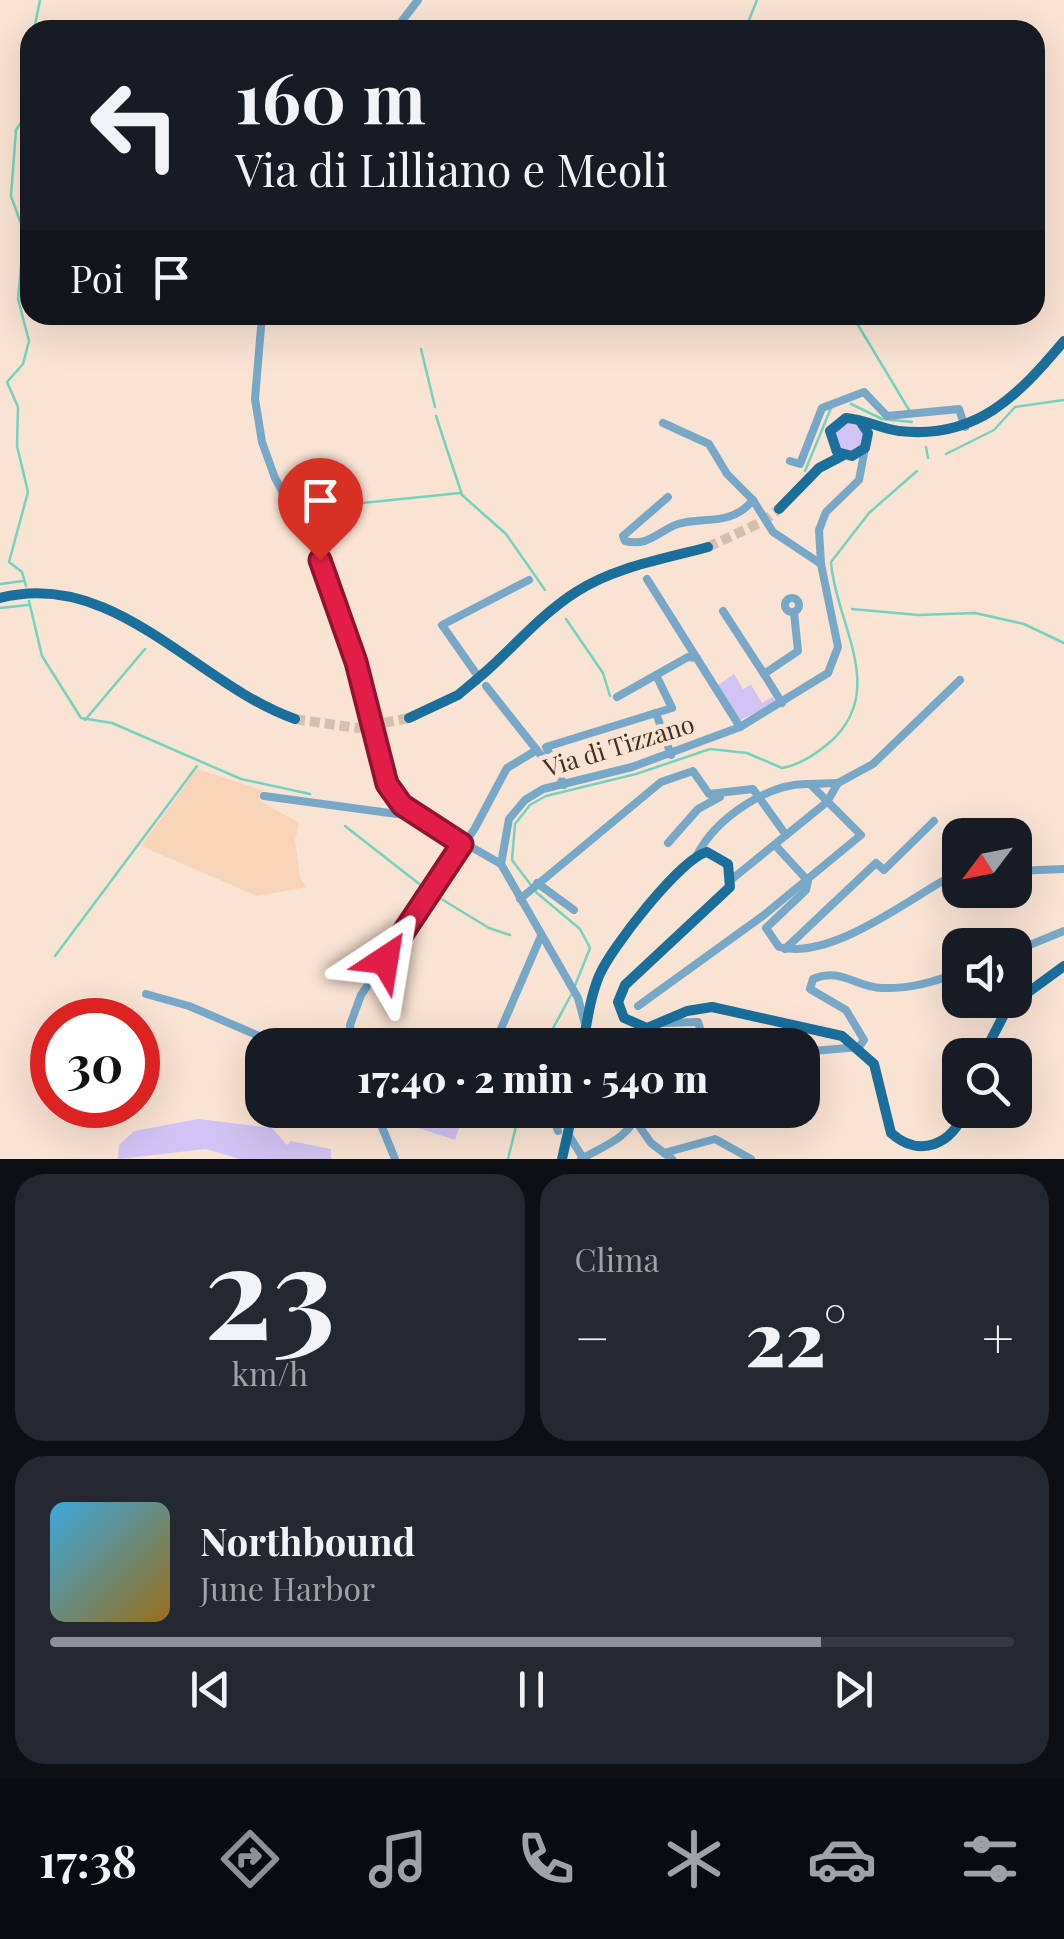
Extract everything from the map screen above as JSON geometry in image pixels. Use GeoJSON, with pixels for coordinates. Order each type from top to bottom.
{"type":"FeatureCollection","features":[{"type":"Feature","properties":{"kind":"main road"},"geometry":{"type":"LineString","coordinates":[[778,508],[827,462],[866,447],[882,436],[948,432],[965,426],[1014,396],[1064,341]]}},
{"type":"Feature","properties":{"kind":"main road"},"geometry":{"type":"LineString","coordinates":[[850,412],[904,432]]}},
{"type":"Feature","properties":{"kind":"main road"},"geometry":{"type":"LineString","coordinates":[[811,474],[830,440],[832,428],[850,412]]}},
{"type":"Feature","properties":{"kind":"main road"},"geometry":{"type":"LineString","coordinates":[[850,412],[867,430],[866,447]]}},
{"type":"Feature","properties":{"kind":"main road"},"geometry":{"type":"LineString","coordinates":[[830,440],[834,450],[846,456]]}},
{"type":"Feature","properties":{"kind":"main road"},"geometry":{"type":"LineString","coordinates":[[409,718],[458,695],[531,626],[575,592],[612,574],[708,547]]}},
{"type":"Feature","properties":{"kind":"main road"},"geometry":{"type":"LineString","coordinates":[[0,598],[39,593],[90,602],[131,621],[206,674],[296,720]]}},
{"type":"Feature","properties":{"kind":"main road"},"geometry":{"type":"LineString","coordinates":[[587,1028],[606,961],[697,855],[707,852],[722,858],[732,878],[723,896],[622,990],[618,1007],[627,1021],[642,1028],[712,1006],[824,1030],[859,1048],[879,1076],[888,1128],[905,1144],[922,1148],[940,1144],[956,1128]]}},
{"type":"Feature","properties":{"kind":"main road"},"geometry":{"type":"LineString","coordinates":[[992,1038],[1008,1007],[1064,966]]}},
{"type":"Feature","properties":{"kind":"main road"},"geometry":{"type":"LineString","coordinates":[[562,1159],[565,1128]]}},
{"type":"Feature","properties":{"kind":"street"},"geometry":{"type":"LineString","coordinates":[[402,20],[418,0]]}},
{"type":"Feature","properties":{"kind":"street"},"geometry":{"type":"LineString","coordinates":[[261,325],[255,399],[262,442],[276,478],[320,560],[356,662],[387,784],[402,805],[419,817],[502,864],[578,998],[584,1028]]}},
{"type":"Feature","properties":{"kind":"street"},"geometry":{"type":"LineString","coordinates":[[790,461],[800,464],[822,408],[850,412],[864,392],[881,413],[896,417],[959,410],[965,426]]}},
{"type":"Feature","properties":{"kind":"street"},"geometry":{"type":"LineString","coordinates":[[663,423],[709,444],[727,474],[753,500],[773,532],[821,564]]}},
{"type":"Feature","properties":{"kind":"street"},"geometry":{"type":"LineString","coordinates":[[860,475],[866,447]]}},
{"type":"Feature","properties":{"kind":"street"},"geometry":{"type":"LineString","coordinates":[[846,456],[856,462],[860,475]]}},
{"type":"Feature","properties":{"kind":"street","name":"Via di Tizzano"},"geometry":{"type":"LineString","coordinates":[[502,864],[505,831],[515,810],[543,790],[671,755],[740,728],[820,680],[836,660],[838,647],[821,564],[820,523],[860,475]]}},
{"type":"Feature","properties":{"kind":"street"},"geometry":{"type":"LineString","coordinates":[[668,497],[628,529],[623,536],[625,541],[650,540],[680,524],[704,524],[744,509],[753,500]]}},
{"type":"Feature","properties":{"kind":"street","name":"Via di Tizzano"},"geometry":{"type":"LineString","coordinates":[[647,578],[740,728]]}},
{"type":"Feature","properties":{"kind":"street"},"geometry":{"type":"LineString","coordinates":[[529,580],[442,626],[562,782]]}},
{"type":"Feature","properties":{"kind":"street"},"geometry":{"type":"LineString","coordinates":[[723,612],[782,703]]}},
{"type":"Feature","properties":{"kind":"street"},"geometry":{"type":"LineString","coordinates":[[764,674],[798,651],[794,612]]}},
{"type":"Feature","properties":{"kind":"street"},"geometry":{"type":"LineString","coordinates":[[617,698],[692,655]]}},
{"type":"Feature","properties":{"kind":"street"},"geometry":{"type":"LineString","coordinates":[[562,782],[546,747],[672,708],[656,675]]}},
{"type":"Feature","properties":{"kind":"street"},"geometry":{"type":"LineString","coordinates":[[697,855],[757,796],[780,785],[838,783],[873,764],[960,680]]}},
{"type":"Feature","properties":{"kind":"street"},"geometry":{"type":"LineString","coordinates":[[656,713],[671,755]]}},
{"type":"Feature","properties":{"kind":"street"},"geometry":{"type":"LineString","coordinates":[[350,1028],[361,995],[462,844],[507,768],[537,750]]}},
{"type":"Feature","properties":{"kind":"street"},"geometry":{"type":"LineString","coordinates":[[523,895],[661,782],[694,771],[709,794],[753,789],[786,835]]}},
{"type":"Feature","properties":{"kind":"street"},"geometry":{"type":"LineString","coordinates":[[732,878],[827,802],[838,783]]}},
{"type":"Feature","properties":{"kind":"street"},"geometry":{"type":"LineString","coordinates":[[638,1006],[764,916],[806,878],[848,850],[861,835],[810,784]]}},
{"type":"Feature","properties":{"kind":"street"},"geometry":{"type":"LineString","coordinates":[[668,843],[698,809],[730,791]]}},
{"type":"Feature","properties":{"kind":"street"},"geometry":{"type":"LineString","coordinates":[[264,796],[419,817]]}},
{"type":"Feature","properties":{"kind":"street"},"geometry":{"type":"LineString","coordinates":[[786,949],[876,863],[884,870],[934,822]]}},
{"type":"Feature","properties":{"kind":"street"},"geometry":{"type":"LineString","coordinates":[[776,845],[806,878],[806,890],[765,931],[786,949],[832,943],[942,881]]}},
{"type":"Feature","properties":{"kind":"street"},"geometry":{"type":"LineString","coordinates":[[1032,871],[1064,870]]}},
{"type":"Feature","properties":{"kind":"street"},"geometry":{"type":"LineString","coordinates":[[536,883],[574,910]]}},
{"type":"Feature","properties":{"kind":"street"},"geometry":{"type":"LineString","coordinates":[[1032,944],[1064,931]]}},
{"type":"Feature","properties":{"kind":"street"},"geometry":{"type":"LineString","coordinates":[[501,1028],[541,936]]}},
{"type":"Feature","properties":{"kind":"street"},"geometry":{"type":"LineString","coordinates":[[820,1051],[859,1048],[864,1040],[846,1010],[814,994],[809,986],[813,979],[841,974],[878,988],[912,988],[942,978]]}},
{"type":"Feature","properties":{"kind":"street"},"geometry":{"type":"LineString","coordinates":[[146,994],[189,1006],[245,1030]]}},
{"type":"Feature","properties":{"kind":"street"},"geometry":{"type":"LineString","coordinates":[[661,1024],[698,1022],[700,1028]]}},
{"type":"Feature","properties":{"kind":"street"},"geometry":{"type":"LineString","coordinates":[[382,1128],[395,1159]]}},
{"type":"Feature","properties":{"kind":"street"},"geometry":{"type":"LineString","coordinates":[[560,1128],[582,1158],[631,1128]]}},
{"type":"Feature","properties":{"kind":"street"},"geometry":{"type":"LineString","coordinates":[[642,1128],[668,1156],[714,1139],[751,1159]]}},
{"type":"Feature","properties":{"kind":"shaded area"},"geometry":{"type":"Polygon","coordinates":[[[849,423],[859,427],[863,437],[859,447],[849,451],[839,447],[835,437],[839,427],[849,423]]]}},
{"type":"Feature","properties":{"kind":"shaded area"},"geometry":{"type":"Polygon","coordinates":[[[734,674],[743,689],[751,685],[762,703],[773,697],[776,703],[740,720],[718,685],[734,674]]]}},
{"type":"Feature","properties":{"kind":"shaded area"},"geometry":{"type":"Polygon","coordinates":[[[197,769],[262,790],[260,801],[299,823],[295,840],[300,877],[306,887],[257,896],[141,846],[197,769]]]}},
{"type":"Feature","properties":{"kind":"shaded area"},"geometry":{"type":"Polygon","coordinates":[[[198,1119],[245,1125],[245,1128],[272,1128],[287,1145],[291,1141],[331,1149],[331,1159],[240,1159],[206,1149],[118,1159],[119,1145],[134,1131],[198,1119]]]}},
{"type":"Feature","properties":{"kind":"shaded area"},"geometry":{"type":"Polygon","coordinates":[[[418,1128],[459,1128],[455,1140],[418,1128]]]}},
{"type":"Feature","properties":{"kind":"waterway"},"geometry":{"type":"LineString","coordinates":[[36,20],[40,0]]}},
{"type":"Feature","properties":{"kind":"waterway"},"geometry":{"type":"LineString","coordinates":[[749,20],[757,0]]}},
{"type":"Feature","properties":{"kind":"waterway"},"geometry":{"type":"LineString","coordinates":[[20,124],[16,130],[11,196],[20,221]]}},
{"type":"Feature","properties":{"kind":"waterway"},"geometry":{"type":"LineString","coordinates":[[20,277],[20,307]]}},
{"type":"Feature","properties":{"kind":"waterway"},"geometry":{"type":"LineString","coordinates":[[25,325],[29,341],[23,364],[7,382],[18,407],[17,446],[28,492],[9,562],[22,572],[26,586]]}},
{"type":"Feature","properties":{"kind":"waterway"},"geometry":{"type":"LineString","coordinates":[[858,325],[909,410]]}},
{"type":"Feature","properties":{"kind":"waterway"},"geometry":{"type":"LineString","coordinates":[[421,349],[435,407]]}},
{"type":"Feature","properties":{"kind":"waterway"},"geometry":{"type":"LineString","coordinates":[[946,454],[994,430],[1015,407],[1064,400]]}},
{"type":"Feature","properties":{"kind":"waterway"},"geometry":{"type":"LineString","coordinates":[[851,404],[882,419],[912,422]]}},
{"type":"Feature","properties":{"kind":"waterway"},"geometry":{"type":"LineString","coordinates":[[805,471],[831,408]]}},
{"type":"Feature","properties":{"kind":"waterway"},"geometry":{"type":"LineString","coordinates":[[436,416],[462,495],[506,534],[545,590]]}},
{"type":"Feature","properties":{"kind":"waterway"},"geometry":{"type":"LineString","coordinates":[[926,447],[928,458]]}},
{"type":"Feature","properties":{"kind":"waterway"},"geometry":{"type":"LineString","coordinates":[[574,988],[590,948],[580,929],[537,893],[512,860],[515,824],[530,805],[546,796],[636,774],[710,749],[747,753],[782,768],[829,743],[847,723],[855,702],[857,679],[831,562],[869,513],[917,471]]}},
{"type":"Feature","properties":{"kind":"waterway"},"geometry":{"type":"LineString","coordinates":[[362,503],[460,493]]}},
{"type":"Feature","properties":{"kind":"waterway"},"geometry":{"type":"LineString","coordinates":[[0,584],[23,581]]}},
{"type":"Feature","properties":{"kind":"waterway"},"geometry":{"type":"LineString","coordinates":[[29,601],[42,656],[81,718],[112,723],[241,779],[310,794]]}},
{"type":"Feature","properties":{"kind":"waterway"},"geometry":{"type":"LineString","coordinates":[[0,608],[28,605]]}},
{"type":"Feature","properties":{"kind":"waterway"},"geometry":{"type":"LineString","coordinates":[[852,609],[918,615],[975,613],[1024,624],[1064,643]]}},
{"type":"Feature","properties":{"kind":"waterway"},"geometry":{"type":"LineString","coordinates":[[566,619],[603,673],[610,696]]}},
{"type":"Feature","properties":{"kind":"waterway"},"geometry":{"type":"LineString","coordinates":[[85,720],[145,649]]}},
{"type":"Feature","properties":{"kind":"waterway"},"geometry":{"type":"LineString","coordinates":[[55,956],[197,766]]}},
{"type":"Feature","properties":{"kind":"waterway"},"geometry":{"type":"LineString","coordinates":[[345,826],[427,890]]}},
{"type":"Feature","properties":{"kind":"waterway"},"geometry":{"type":"LineString","coordinates":[[433,894],[489,928],[510,935]]}},
{"type":"Feature","properties":{"kind":"waterway"},"geometry":{"type":"LineString","coordinates":[[553,1028],[571,995]]}},
{"type":"Feature","properties":{"kind":"waterway"},"geometry":{"type":"LineString","coordinates":[[508,1159],[516,1128]]}},
{"type":"Feature","properties":{"kind":"tunnel"},"geometry":{"type":"LineString","coordinates":[[708,547],[764,521],[779,509]]}},
{"type":"Feature","properties":{"kind":"tunnel"},"geometry":{"type":"LineString","coordinates":[[295,719],[357,728],[409,718]]}},
{"type":"Feature","properties":{"kind":"route"},"geometry":{"type":"LineString","coordinates":[[320,560],[356,662],[387,784],[402,805],[462,844],[385,960]]}}]}
